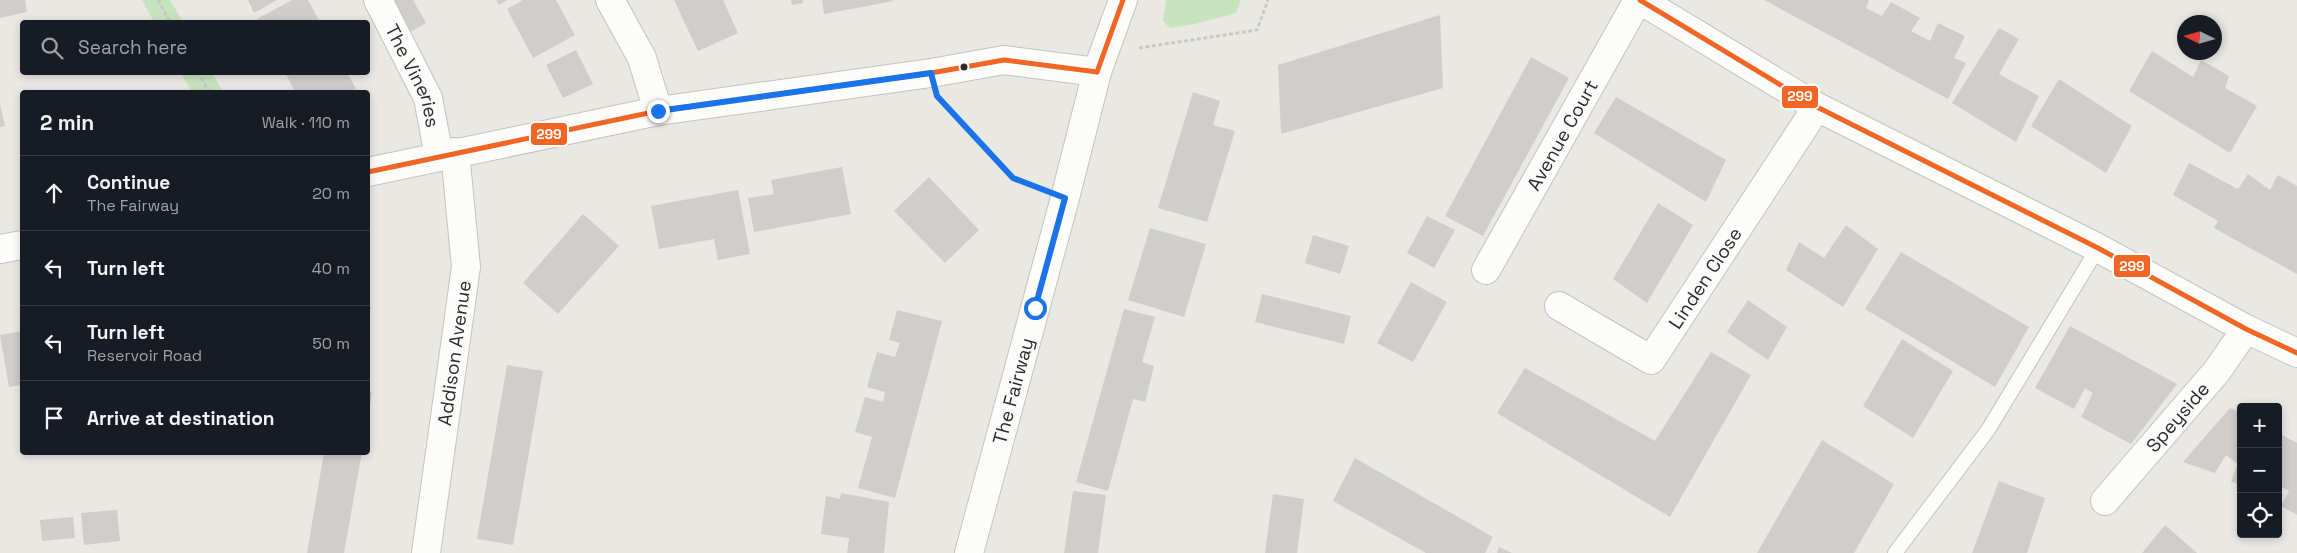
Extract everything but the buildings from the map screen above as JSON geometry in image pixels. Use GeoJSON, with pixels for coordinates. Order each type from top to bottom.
{"type":"FeatureCollection","features":[{"type":"Feature","properties":{"kind":"street","name":"The Vineries"},"geometry":{"type":"LineString","coordinates":[[378,0],[428,98],[447,154]]}},
{"type":"Feature","properties":{"kind":"street"},"geometry":{"type":"LineString","coordinates":[[610,0],[642,58],[658,111]]}},
{"type":"Feature","properties":{"kind":"street","name":"The Fairway"},"geometry":{"type":"LineString","coordinates":[[968,553],[1100,63],[1123,0]]}},
{"type":"Feature","properties":{"kind":"street"},"geometry":{"type":"LineString","coordinates":[[1639,0],[1817,107],[2098,248],[2246,329],[2297,353]]}},
{"type":"Feature","properties":{"kind":"street","name":"Avenue Court"},"geometry":{"type":"LineString","coordinates":[[1486,270],[1639,0]]}},
{"type":"Feature","properties":{"kind":"street"},"geometry":{"type":"LineString","coordinates":[[370,172],[658,111],[931,73],[1004,60],[1100,63]]}},
{"type":"Feature","properties":{"kind":"street","name":"Linden Close"},"geometry":{"type":"LineString","coordinates":[[1558,306],[1651,360],[1817,107]]}},
{"type":"Feature","properties":{"kind":"street","name":"Addison Avenue"},"geometry":{"type":"LineString","coordinates":[[426,553],[466,267],[447,154]]}},
{"type":"Feature","properties":{"kind":"street"},"geometry":{"type":"LineString","coordinates":[[0,249],[20,244]]}},
{"type":"Feature","properties":{"kind":"street","name":"Speyside"},"geometry":{"type":"LineString","coordinates":[[2105,501],[2217,371],[2246,329]]}},
{"type":"Feature","properties":{"kind":"lane"},"geometry":{"type":"LineString","coordinates":[[1896,553],[1988,430],[2098,248]]}},
{"type":"Feature","properties":{"kind":"path"},"geometry":{"type":"LineString","coordinates":[[158,0],[169,20]]}},
{"type":"Feature","properties":{"kind":"path"},"geometry":{"type":"LineString","coordinates":[[1100,63],[1258,30],[1268,0]]}},
{"type":"Feature","properties":{"kind":"path"},"geometry":{"type":"LineString","coordinates":[[931,73],[937,96],[1013,178],[1065,198]]}},
{"type":"Feature","properties":{"kind":"path"},"geometry":{"type":"LineString","coordinates":[[200,75],[209,90]]}},
{"type":"Feature","properties":{"kind":"green space"},"geometry":{"type":"Polygon","coordinates":[[[142,0],[170,0],[182,20],[153,20],[142,0]]]}},
{"type":"Feature","properties":{"kind":"green space"},"geometry":{"type":"Polygon","coordinates":[[[1166,0],[1241,0],[1236,13],[1195,24],[1170,28],[1163,21],[1166,0]]]}},
{"type":"Feature","properties":{"kind":"green space"},"geometry":{"type":"Polygon","coordinates":[[[182,75],[213,75],[222,90],[191,90],[182,75]]]}},
{"type":"Feature","properties":{"kind":"transit line","name":"299"},"geometry":{"type":"LineString","coordinates":[[1097,72],[1123,0]]}},
{"type":"Feature","properties":{"kind":"transit line","name":"299"},"geometry":{"type":"LineString","coordinates":[[1640,0],[1817,107],[2098,248],[2246,329],[2297,353]]}},
{"type":"Feature","properties":{"kind":"transit line","name":"299"},"geometry":{"type":"LineString","coordinates":[[370,172],[658,111],[931,73],[1004,60],[1097,72]]}},
{"type":"Feature","properties":{"kind":"route"},"geometry":{"type":"LineString","coordinates":[[658,111],[931,73],[937,96],[1013,178],[1065,198],[1035,308]]}}]}
